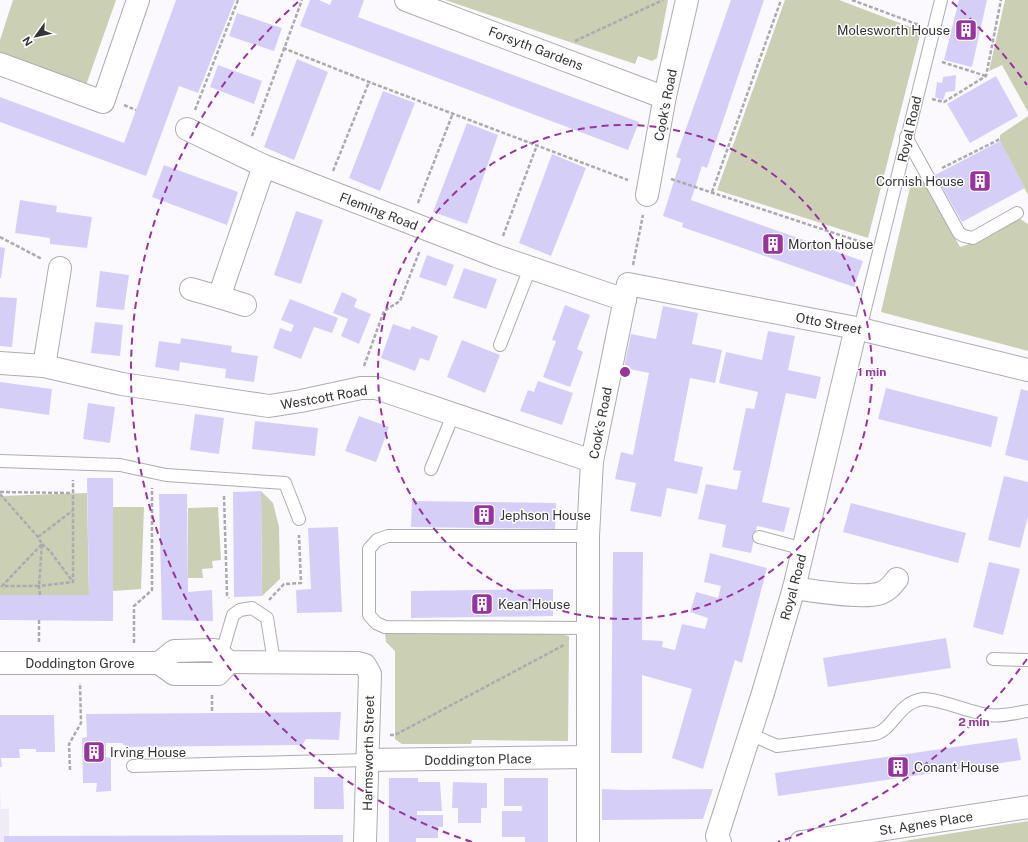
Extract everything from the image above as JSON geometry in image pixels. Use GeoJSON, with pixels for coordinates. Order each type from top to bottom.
{"type":"FeatureCollection","features":[{"type":"Feature","properties":{"kind":"street"},"geometry":{"type":"LineString","coordinates":[[0,64],[103,102],[138,0]]}},
{"type":"Feature","properties":{"kind":"street","name":"Forsyth Gardens"},"geometry":{"type":"LineString","coordinates":[[406,0],[655,94],[665,96]]}},
{"type":"Feature","properties":{"kind":"street","name":"Cook's Road"},"geometry":{"type":"LineString","coordinates":[[649,185],[665,96],[687,0]]}},
{"type":"Feature","properties":{"kind":"street","name":"Fleming Road"},"geometry":{"type":"LineString","coordinates":[[187,129],[264,166],[496,256],[530,268],[626,292]]}},
{"type":"Feature","properties":{"kind":"street"},"geometry":{"type":"LineString","coordinates":[[219,297],[264,166]]}},
{"type":"Feature","properties":{"kind":"street"},"geometry":{"type":"LineString","coordinates":[[44,366],[60,268]]}},
{"type":"Feature","properties":{"kind":"street"},"geometry":{"type":"LineString","coordinates":[[191,289],[245,305]]}},
{"type":"Feature","properties":{"kind":"street","name":"Cook's Road"},"geometry":{"type":"LineString","coordinates":[[588,842],[588,536],[592,461],[626,292]]}},
{"type":"Feature","properties":{"kind":"street","name":"Otto Street"},"geometry":{"type":"LineString","coordinates":[[626,292],[858,328],[1028,370]]}},
{"type":"Feature","properties":{"kind":"street","name":"Royal Road"},"geometry":{"type":"LineString","coordinates":[[720,842],[717,836],[750,734],[794,588],[858,328]]}},
{"type":"Feature","properties":{"kind":"street","name":"Westcott Road"},"geometry":{"type":"LineString","coordinates":[[0,363],[44,366],[122,384],[269,406],[301,401],[361,388],[376,388],[592,461]]}},
{"type":"Feature","properties":{"kind":"street"},"geometry":{"type":"LineString","coordinates":[[794,588],[816,592],[874,595],[889,590],[897,579]]}},
{"type":"Feature","properties":{"kind":"street"},"geometry":{"type":"LineString","coordinates":[[225,659],[274,662]]}},
{"type":"Feature","properties":{"kind":"street","name":"Doddington Grove"},"geometry":{"type":"LineString","coordinates":[[0,663],[159,662],[174,674],[192,675],[218,674],[225,659]]}},
{"type":"Feature","properties":{"kind":"street","name":"Harmsworth Street"},"geometry":{"type":"LineString","coordinates":[[274,662],[358,663],[365,665],[370,674],[365,842]]}},
{"type":"Feature","properties":{"kind":"street","name":"Doddington Place"},"geometry":{"type":"LineString","coordinates":[[367,760],[588,757]]}},
{"type":"Feature","properties":{"kind":"street","name":"St. Agnes Place"},"geometry":{"type":"LineString","coordinates":[[801,842],[1028,807]]}},
{"type":"Feature","properties":{"kind":"lane","name":"Royal Road"},"geometry":{"type":"LineString","coordinates":[[858,328],[887,224],[906,137],[942,0]]}},
{"type":"Feature","properties":{"kind":"lane"},"geometry":{"type":"LineString","coordinates":[[906,137],[959,233],[973,238],[1017,213]]}},
{"type":"Feature","properties":{"kind":"lane"},"geometry":{"type":"LineString","coordinates":[[500,345],[530,268]]}},
{"type":"Feature","properties":{"kind":"lane"},"geometry":{"type":"LineString","coordinates":[[431,469],[453,415]]}},
{"type":"Feature","properties":{"kind":"lane"},"geometry":{"type":"LineString","coordinates":[[0,461],[120,465],[166,475],[285,484],[298,518]]}},
{"type":"Feature","properties":{"kind":"lane"},"geometry":{"type":"LineString","coordinates":[[587,632],[386,627],[376,623],[369,616],[369,549],[377,540],[388,536],[588,536]]}},
{"type":"Feature","properties":{"kind":"lane"},"geometry":{"type":"LineString","coordinates":[[759,537],[804,549]]}},
{"type":"Feature","properties":{"kind":"lane"},"geometry":{"type":"LineString","coordinates":[[225,659],[233,615],[252,608],[267,618],[274,662]]}},
{"type":"Feature","properties":{"kind":"lane"},"geometry":{"type":"LineString","coordinates":[[993,660],[1028,660]]}},
{"type":"Feature","properties":{"kind":"lane"},"geometry":{"type":"LineString","coordinates":[[750,734],[776,746],[875,734],[885,728],[901,709],[914,702],[925,699],[988,715],[1028,711]]}},
{"type":"Feature","properties":{"kind":"lane"},"geometry":{"type":"LineString","coordinates":[[133,766],[367,760]]}},
{"type":"Feature","properties":{"kind":"path"},"geometry":{"type":"LineString","coordinates":[[187,129],[238,0]]}},
{"type":"Feature","properties":{"kind":"path"},"geometry":{"type":"LineString","coordinates":[[244,157],[302,0]]}},
{"type":"Feature","properties":{"kind":"path"},"geometry":{"type":"LineString","coordinates":[[565,59],[573,42],[664,0]]}},
{"type":"Feature","properties":{"kind":"path"},"geometry":{"type":"LineString","coordinates":[[712,192],[781,0]]}},
{"type":"Feature","properties":{"kind":"path"},"geometry":{"type":"LineString","coordinates":[[928,98],[944,102],[986,76],[1001,0]]}},
{"type":"Feature","properties":{"kind":"path"},"geometry":{"type":"LineString","coordinates":[[283,48],[537,145],[649,185],[712,192],[870,246]]}},
{"type":"Feature","properties":{"kind":"path"},"geometry":{"type":"LineString","coordinates":[[937,60],[986,76]]}},
{"type":"Feature","properties":{"kind":"path"},"geometry":{"type":"LineString","coordinates":[[325,190],[369,82]]}},
{"type":"Feature","properties":{"kind":"path"},"geometry":{"type":"LineString","coordinates":[[361,388],[363,367],[384,310],[400,301],[453,113]]}},
{"type":"Feature","properties":{"kind":"path"},"geometry":{"type":"LineString","coordinates":[[938,170],[1000,138]]}},
{"type":"Feature","properties":{"kind":"path"},"geometry":{"type":"LineString","coordinates":[[496,256],[537,145]]}},
{"type":"Feature","properties":{"kind":"path"},"geometry":{"type":"LineString","coordinates":[[626,292],[649,185]]}},
{"type":"Feature","properties":{"kind":"path"},"geometry":{"type":"LineString","coordinates":[[0,237],[60,268]]}},
{"type":"Feature","properties":{"kind":"path"},"geometry":{"type":"LineString","coordinates":[[73,582],[72,493],[74,463]]}},
{"type":"Feature","properties":{"kind":"path"},"geometry":{"type":"LineString","coordinates":[[134,663],[134,606],[152,590],[152,472]]}},
{"type":"Feature","properties":{"kind":"path"},"geometry":{"type":"LineString","coordinates":[[224,479],[227,595],[236,613]]}},
{"type":"Feature","properties":{"kind":"path"},"geometry":{"type":"LineString","coordinates":[[0,493],[72,493]]}},
{"type":"Feature","properties":{"kind":"path"},"geometry":{"type":"LineString","coordinates":[[0,493],[38,537],[42,544],[50,551],[73,582]]}},
{"type":"Feature","properties":{"kind":"path"},"geometry":{"type":"LineString","coordinates":[[38,537],[72,510]]}},
{"type":"Feature","properties":{"kind":"path"},"geometry":{"type":"LineString","coordinates":[[257,612],[284,584],[300,583],[298,518]]}},
{"type":"Feature","properties":{"kind":"path"},"geometry":{"type":"LineString","coordinates":[[42,544],[2,586],[39,586],[73,582]]}},
{"type":"Feature","properties":{"kind":"path"},"geometry":{"type":"LineString","coordinates":[[40,595],[39,586],[42,544]]}},
{"type":"Feature","properties":{"kind":"path"},"geometry":{"type":"LineString","coordinates":[[368,736],[395,735],[587,632]]}},
{"type":"Feature","properties":{"kind":"path"},"geometry":{"type":"LineString","coordinates":[[70,770],[69,744],[81,722],[79,663]]}},
{"type":"Feature","properties":{"kind":"shaded area"},"geometry":{"type":"Polygon","coordinates":[[[0,790],[1,809],[9,809],[9,842],[0,842],[0,790]]]}},
{"type":"Feature","properties":{"kind":"green space"},"geometry":{"type":"Polygon","coordinates":[[[13,0],[116,0],[85,88],[0,53],[0,40],[13,0]]]}},
{"type":"Feature","properties":{"kind":"green space"},"geometry":{"type":"Polygon","coordinates":[[[445,0],[668,0],[657,58],[652,61],[638,56],[635,64],[445,0]]]}},
{"type":"Feature","properties":{"kind":"green space"},"geometry":{"type":"Polygon","coordinates":[[[785,0],[839,0],[921,31],[868,238],[717,190],[785,0]]]}},
{"type":"Feature","properties":{"kind":"green space"},"geometry":{"type":"Polygon","coordinates":[[[1005,0],[1028,0],[1028,112],[1002,65],[989,71],[1005,0]]]}},
{"type":"Feature","properties":{"kind":"green space"},"geometry":{"type":"Polygon","coordinates":[[[1028,116],[1028,195],[1000,141],[1000,135],[1028,116]]]}},
{"type":"Feature","properties":{"kind":"green space"},"geometry":{"type":"Polygon","coordinates":[[[921,176],[960,247],[972,243],[1017,217],[1028,224],[1028,351],[881,312],[912,179],[921,176]]]}},
{"type":"Feature","properties":{"kind":"green space"},"geometry":{"type":"Polygon","coordinates":[[[261,491],[273,503],[279,527],[280,579],[262,596],[261,491]]]}},
{"type":"Feature","properties":{"kind":"green space"},"geometry":{"type":"Polygon","coordinates":[[[87,493],[89,595],[0,595],[0,496],[87,493]]]}},
{"type":"Feature","properties":{"kind":"green space"},"geometry":{"type":"Polygon","coordinates":[[[113,507],[144,507],[141,589],[113,591],[113,507]]]}},
{"type":"Feature","properties":{"kind":"green space"},"geometry":{"type":"Polygon","coordinates":[[[218,507],[221,560],[212,561],[213,568],[202,569],[203,578],[188,578],[188,508],[218,507]]]}},
{"type":"Feature","properties":{"kind":"green space"},"geometry":{"type":"Polygon","coordinates":[[[385,633],[559,634],[569,636],[568,741],[472,740],[471,744],[402,744],[395,739],[395,651],[386,642],[385,633]]]}},
{"type":"Feature","properties":{"kind":"green space"},"geometry":{"type":"Polygon","coordinates":[[[1028,821],[1028,842],[898,842],[1028,821]]]}},
{"type":"Feature","properties":{"kind":"building"},"geometry":{"type":"Polygon","coordinates":[[[176,0],[235,0],[198,93],[179,86],[146,176],[0,122],[0,97],[124,143],[176,0]]]}},
{"type":"Feature","properties":{"kind":"building"},"geometry":{"type":"Polygon","coordinates":[[[310,0],[319,0],[330,5],[332,0],[364,0],[358,17],[639,122],[628,150],[300,26],[310,0]]]}},
{"type":"Feature","properties":{"kind":"building"},"geometry":{"type":"Polygon","coordinates":[[[731,0],[764,0],[707,168],[702,166],[691,200],[863,261],[854,287],[682,227],[683,223],[663,216],[681,159],[676,157],[731,0]]]}},
{"type":"Feature","properties":{"kind":"building","name":"Molesworth House"},"geometry":{"type":"Polygon","coordinates":[[[959,0],[987,0],[972,67],[944,60],[959,0]]]}},
{"type":"Feature","properties":{"kind":"building"},"geometry":{"type":"Polygon","coordinates":[[[237,13],[282,28],[274,51],[229,36],[237,13]]]}},
{"type":"Feature","properties":{"kind":"building"},"geometry":{"type":"Polygon","coordinates":[[[297,59],[328,72],[294,160],[264,147],[297,59]]]}},
{"type":"Feature","properties":{"kind":"building"},"geometry":{"type":"Polygon","coordinates":[[[218,65],[262,81],[254,104],[210,87],[218,65]]]}},
{"type":"Feature","properties":{"kind":"building"},"geometry":{"type":"Polygon","coordinates":[[[956,75],[955,91],[946,92],[943,100],[935,97],[937,82],[942,83],[943,77],[956,75]]]}},
{"type":"Feature","properties":{"kind":"building"},"geometry":{"type":"Polygon","coordinates":[[[996,76],[1018,116],[970,143],[947,104],[996,76]]]}},
{"type":"Feature","properties":{"kind":"building"},"geometry":{"type":"Polygon","coordinates":[[[383,91],[415,103],[380,191],[349,178],[383,91]]]}},
{"type":"Feature","properties":{"kind":"building"},"geometry":{"type":"Polygon","coordinates":[[[467,123],[498,135],[467,224],[433,212],[467,123]]]}},
{"type":"Feature","properties":{"kind":"building","name":"Cornish House"},"geometry":{"type":"Polygon","coordinates":[[[1000,141],[1025,188],[962,222],[935,175],[1000,141]]]}},
{"type":"Feature","properties":{"kind":"building"},"geometry":{"type":"Polygon","coordinates":[[[552,154],[586,168],[551,256],[519,243],[552,154]]]}},
{"type":"Feature","properties":{"kind":"building"},"geometry":{"type":"Polygon","coordinates":[[[164,165],[238,192],[227,225],[152,197],[164,165]]]}},
{"type":"Feature","properties":{"kind":"building"},"geometry":{"type":"Polygon","coordinates":[[[20,200],[57,206],[56,212],[92,217],[87,248],[50,244],[50,238],[15,233],[20,200]]]}},
{"type":"Feature","properties":{"kind":"building"},"geometry":{"type":"Polygon","coordinates":[[[296,211],[323,220],[301,284],[274,275],[296,211]]]}},
{"type":"Feature","properties":{"kind":"building"},"geometry":{"type":"Polygon","coordinates":[[[0,247],[5,248],[1,278],[0,278],[0,247]]]}},
{"type":"Feature","properties":{"kind":"building"},"geometry":{"type":"Polygon","coordinates":[[[427,255],[454,265],[446,286],[419,277],[427,255]]]}},
{"type":"Feature","properties":{"kind":"building"},"geometry":{"type":"Polygon","coordinates":[[[464,268],[497,279],[486,309],[453,298],[464,268]]]}},
{"type":"Feature","properties":{"kind":"building"},"geometry":{"type":"Polygon","coordinates":[[[100,271],[129,275],[124,310],[96,307],[100,271]]]}},
{"type":"Feature","properties":{"kind":"building"},"geometry":{"type":"Polygon","coordinates":[[[342,292],[357,299],[354,307],[371,314],[359,344],[341,336],[348,319],[333,313],[342,292]]]}},
{"type":"Feature","properties":{"kind":"building"},"geometry":{"type":"Polygon","coordinates":[[[0,297],[17,298],[12,347],[0,346],[0,297]]]}},
{"type":"Feature","properties":{"kind":"building"},"geometry":{"type":"Polygon","coordinates":[[[290,299],[338,318],[332,333],[314,327],[301,359],[273,348],[280,328],[291,332],[294,325],[281,320],[290,299]]]}},
{"type":"Feature","properties":{"kind":"building"},"geometry":{"type":"Polygon","coordinates":[[[565,305],[590,315],[577,349],[583,352],[570,387],[543,377],[556,341],[552,340],[565,305]]]}},
{"type":"Feature","properties":{"kind":"building"},"geometry":{"type":"Polygon","coordinates":[[[663,306],[698,313],[692,344],[722,350],[715,383],[690,378],[674,461],[703,467],[697,494],[667,488],[661,517],[630,511],[636,483],[615,479],[621,452],[633,455],[649,373],[624,368],[631,334],[656,339],[663,306]]]}},
{"type":"Feature","properties":{"kind":"building"},"geometry":{"type":"Polygon","coordinates":[[[95,322],[123,325],[120,356],[91,353],[95,322]]]}},
{"type":"Feature","properties":{"kind":"building"},"geometry":{"type":"Polygon","coordinates":[[[393,324],[410,330],[412,326],[438,336],[429,361],[420,358],[415,371],[381,358],[393,324]]]}},
{"type":"Feature","properties":{"kind":"building"},"geometry":{"type":"Polygon","coordinates":[[[768,331],[795,336],[788,370],[821,377],[816,399],[786,393],[762,502],[790,508],[784,532],[757,526],[751,553],[722,547],[726,525],[698,519],[706,484],[737,490],[741,471],[733,470],[746,408],[754,409],[758,392],[719,383],[726,352],[762,360],[768,331]]]}},
{"type":"Feature","properties":{"kind":"building"},"geometry":{"type":"Polygon","coordinates":[[[181,338],[232,346],[231,352],[258,356],[254,382],[225,378],[226,369],[180,362],[179,371],[155,367],[159,341],[180,344],[181,338]]]}},
{"type":"Feature","properties":{"kind":"building"},"geometry":{"type":"Polygon","coordinates":[[[462,340],[500,355],[485,393],[447,377],[462,340]]]}},
{"type":"Feature","properties":{"kind":"building"},"geometry":{"type":"Polygon","coordinates":[[[538,381],[573,393],[562,425],[520,411],[528,390],[534,392],[538,381]]]}},
{"type":"Feature","properties":{"kind":"building"},"geometry":{"type":"Polygon","coordinates":[[[0,382],[52,389],[49,415],[0,408],[0,382]]]}},
{"type":"Feature","properties":{"kind":"building"},"geometry":{"type":"Polygon","coordinates":[[[886,388],[998,417],[991,447],[878,419],[886,388]]]}},
{"type":"Feature","properties":{"kind":"building"},"geometry":{"type":"Polygon","coordinates":[[[1021,389],[1028,391],[1028,461],[1005,455],[1021,389]]]}},
{"type":"Feature","properties":{"kind":"building"},"geometry":{"type":"Polygon","coordinates":[[[88,403],[115,407],[110,443],[83,439],[88,403]]]}},
{"type":"Feature","properties":{"kind":"building"},"geometry":{"type":"Polygon","coordinates":[[[195,414],[224,418],[219,454],[190,450],[195,414]]]}},
{"type":"Feature","properties":{"kind":"building"},"geometry":{"type":"Polygon","coordinates":[[[359,416],[389,427],[376,462],[345,451],[359,416]]]}},
{"type":"Feature","properties":{"kind":"building"},"geometry":{"type":"Polygon","coordinates":[[[255,421],[318,428],[315,456],[252,449],[255,421]]]}},
{"type":"Feature","properties":{"kind":"building"},"geometry":{"type":"Polygon","coordinates":[[[1004,476],[1028,482],[1028,516],[1020,548],[988,540],[1004,476]]]}},
{"type":"Feature","properties":{"kind":"building"},"geometry":{"type":"Polygon","coordinates":[[[87,478],[113,478],[113,621],[0,620],[0,595],[89,595],[87,478]]]}},
{"type":"Feature","properties":{"kind":"building"},"geometry":{"type":"Polygon","coordinates":[[[261,491],[262,596],[234,597],[233,492],[261,491]]]}},
{"type":"Feature","properties":{"kind":"building"},"geometry":{"type":"Polygon","coordinates":[[[159,494],[187,494],[188,592],[212,590],[213,621],[162,620],[159,494]]]}},
{"type":"Feature","properties":{"kind":"building","name":"Jephson House"},"geometry":{"type":"Polygon","coordinates":[[[412,501],[556,503],[555,529],[411,527],[412,501]]]}},
{"type":"Feature","properties":{"kind":"building"},"geometry":{"type":"Polygon","coordinates":[[[851,503],[966,533],[958,563],[843,532],[851,503]]]}},
{"type":"Feature","properties":{"kind":"building"},"geometry":{"type":"Polygon","coordinates":[[[338,527],[342,612],[297,613],[296,590],[311,589],[308,528],[338,527]]]}},
{"type":"Feature","properties":{"kind":"building"},"geometry":{"type":"Polygon","coordinates":[[[613,552],[643,552],[642,640],[663,641],[662,647],[675,650],[682,624],[705,629],[708,618],[690,612],[696,592],[718,598],[721,586],[704,582],[710,553],[767,568],[742,663],[735,660],[703,769],[672,758],[692,689],[642,675],[642,753],[611,753],[613,552]]]}},
{"type":"Feature","properties":{"kind":"building"},"geometry":{"type":"Polygon","coordinates":[[[989,562],[1020,569],[1003,635],[973,627],[989,562]]]}},
{"type":"Feature","properties":{"kind":"building","name":"Kean House"},"geometry":{"type":"Polygon","coordinates":[[[553,589],[553,616],[411,618],[411,591],[553,589]]]}},
{"type":"Feature","properties":{"kind":"building"},"geometry":{"type":"Polygon","coordinates":[[[946,638],[951,668],[828,687],[823,658],[946,638]]]}},
{"type":"Feature","properties":{"kind":"building","name":"Irving House"},"geometry":{"type":"Polygon","coordinates":[[[341,712],[339,740],[306,739],[302,745],[126,747],[122,743],[106,743],[106,757],[111,758],[111,791],[96,792],[97,783],[83,783],[82,738],[87,737],[86,714],[341,712]]]}},
{"type":"Feature","properties":{"kind":"building"},"geometry":{"type":"Polygon","coordinates":[[[0,715],[54,715],[55,752],[36,752],[36,749],[19,749],[20,758],[1,758],[2,767],[0,767],[0,715]]]}},
{"type":"Feature","properties":{"kind":"building","name":"Conant House"},"geometry":{"type":"Polygon","coordinates":[[[1017,738],[1021,760],[778,796],[775,773],[1017,738]]]}},
{"type":"Feature","properties":{"kind":"building"},"geometry":{"type":"Polygon","coordinates":[[[314,777],[343,777],[344,809],[314,809],[314,777]]]}},
{"type":"Feature","properties":{"kind":"building"},"geometry":{"type":"Polygon","coordinates":[[[389,778],[418,778],[418,782],[440,782],[442,811],[417,811],[417,815],[443,815],[443,827],[438,827],[438,838],[416,838],[416,842],[389,842],[389,778]]]}},
{"type":"Feature","properties":{"kind":"building"},"geometry":{"type":"Polygon","coordinates":[[[504,778],[548,778],[548,842],[525,842],[525,837],[502,837],[502,811],[522,811],[522,806],[504,806],[504,778]]]}},
{"type":"Feature","properties":{"kind":"building"},"geometry":{"type":"Polygon","coordinates":[[[453,782],[487,783],[487,808],[481,808],[481,823],[458,823],[458,808],[452,808],[453,782]]]}},
{"type":"Feature","properties":{"kind":"building"},"geometry":{"type":"Polygon","coordinates":[[[602,789],[713,789],[703,819],[602,820],[602,789]]]}},
{"type":"Feature","properties":{"kind":"building"},"geometry":{"type":"Polygon","coordinates":[[[343,835],[343,842],[4,842],[4,836],[343,835]]]}},
{"type":"Feature","properties":{"kind":"place","name":"Molesworth House"},"geometry":{"type":"Point","coordinates":[966,30]}},
{"type":"Feature","properties":{"kind":"place","name":"Cornish House"},"geometry":{"type":"Point","coordinates":[980,181]}},
{"type":"Feature","properties":{"kind":"place","name":"Morton House"},"geometry":{"type":"Point","coordinates":[773,244]}},
{"type":"Feature","properties":{"kind":"place","name":"Jephson House"},"geometry":{"type":"Point","coordinates":[484,515]}},
{"type":"Feature","properties":{"kind":"place","name":"Kean House"},"geometry":{"type":"Point","coordinates":[482,604]}},
{"type":"Feature","properties":{"kind":"place","name":"Irving House"},"geometry":{"type":"Point","coordinates":[94,752]}},
{"type":"Feature","properties":{"kind":"place","name":"Conant House"},"geometry":{"type":"Point","coordinates":[898,767]}}]}
